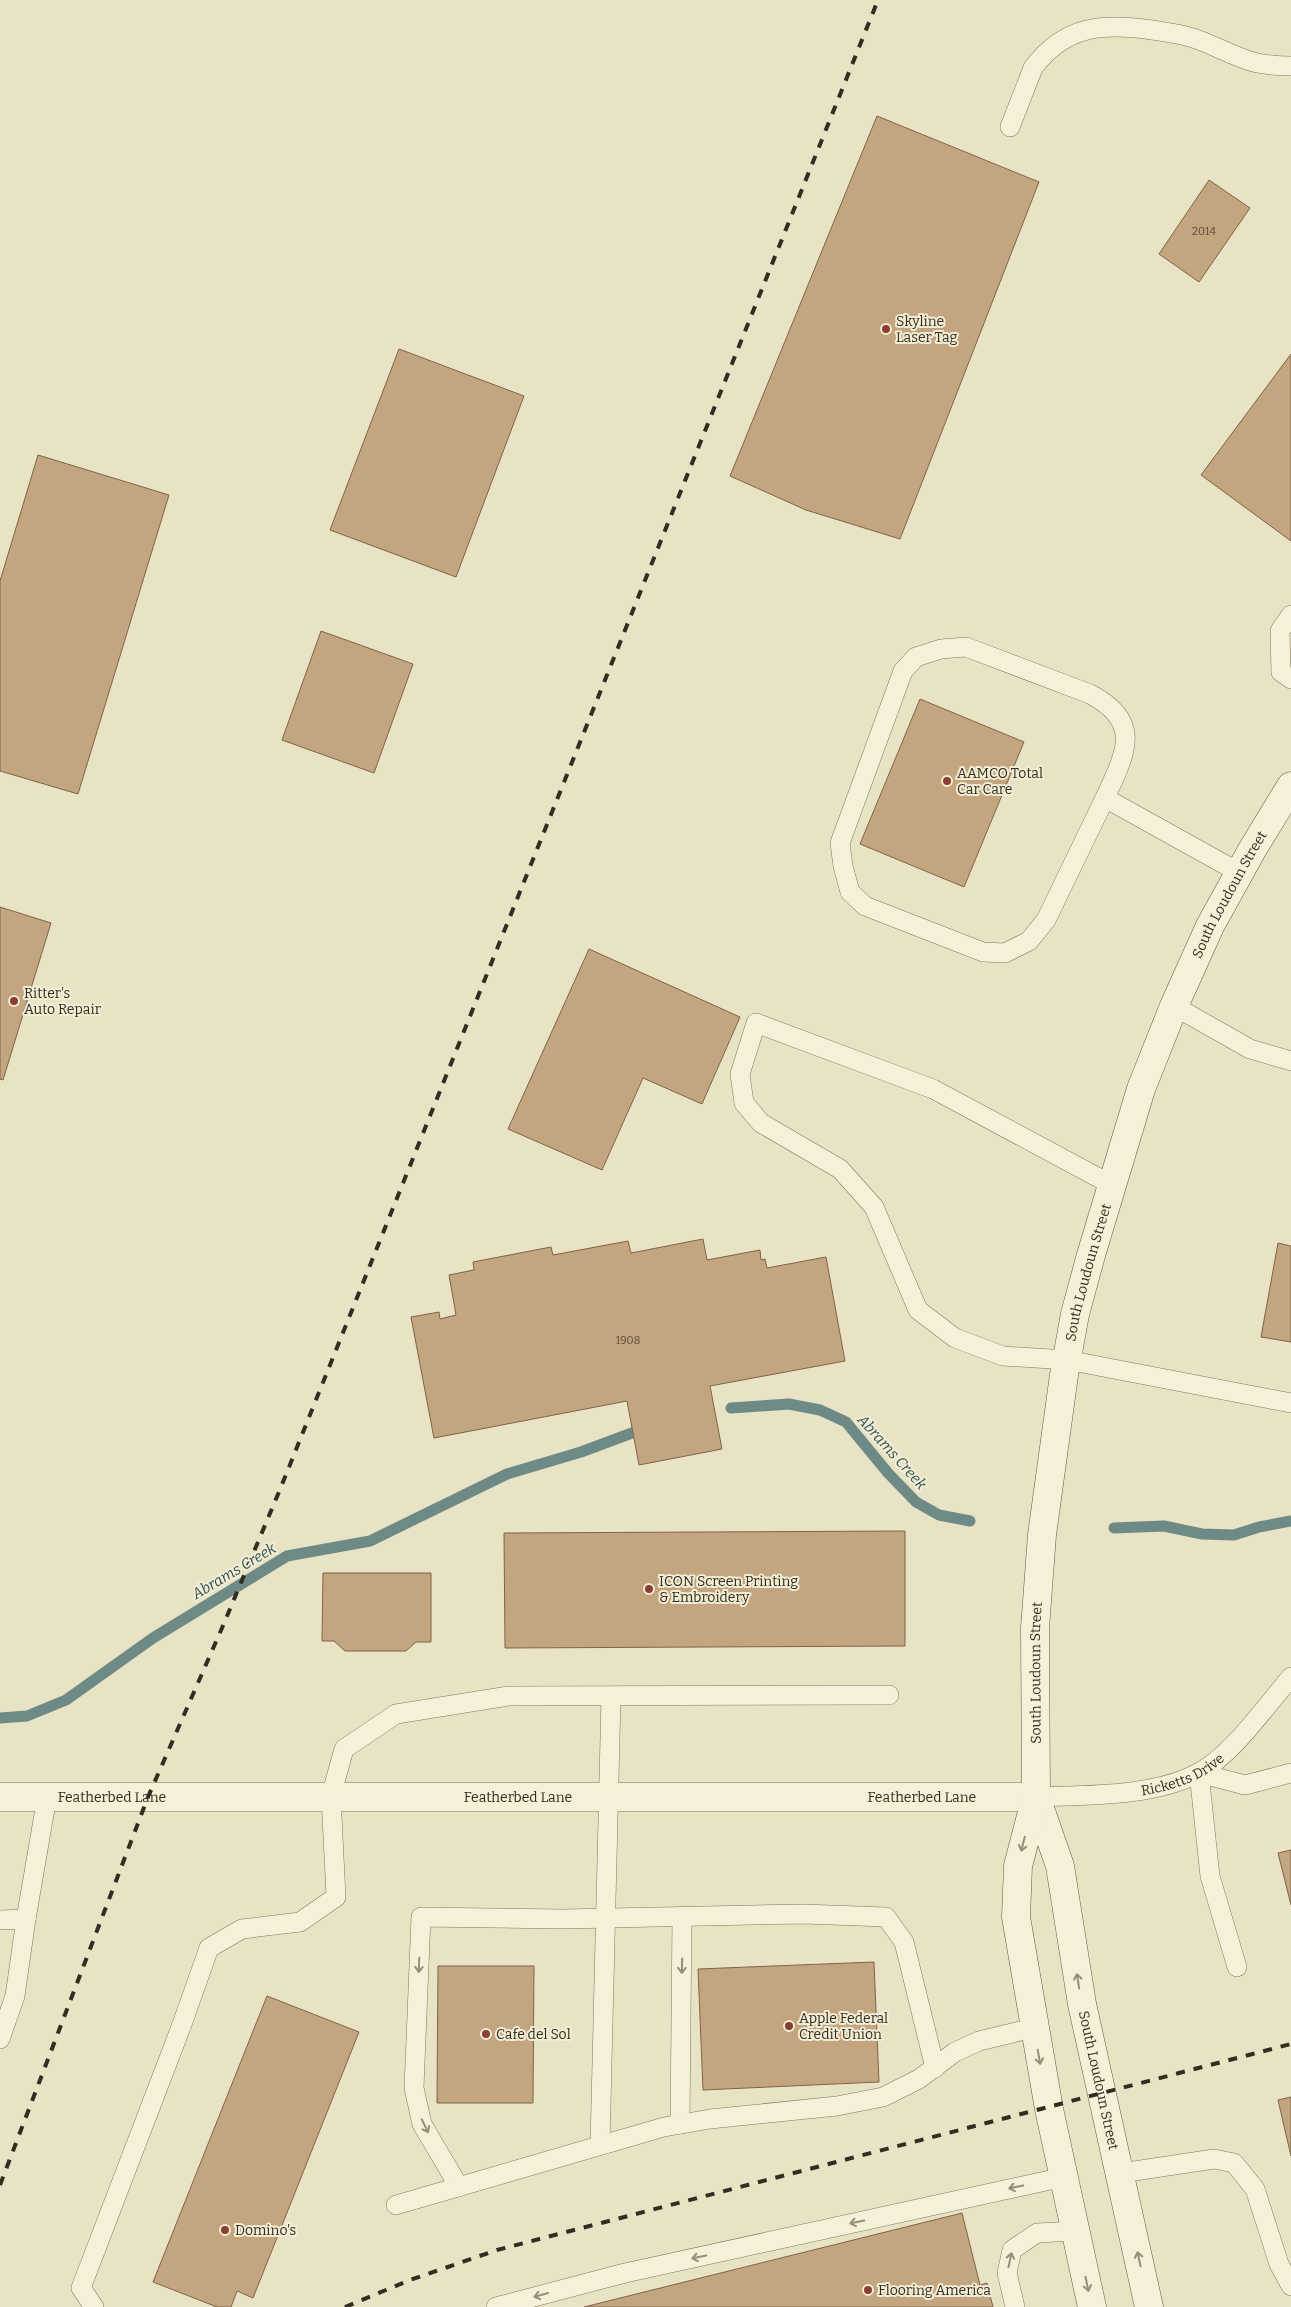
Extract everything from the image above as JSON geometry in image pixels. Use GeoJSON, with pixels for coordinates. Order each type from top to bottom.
{"type":"FeatureCollection","features":[{"type":"Feature","properties":{"kind":"main road","name":"South Loudoun Street"},"geometry":{"type":"LineString","coordinates":[[1092,2307],[1034,2028],[1016,1917],[1018,1866],[1036,1797],[1035,1628],[1042,1535],[1075,1314],[1141,1089],[1174,1006],[1210,926],[1291,786]]}},
{"type":"Feature","properties":{"kind":"main road","name":"Featherbed Lane"},"geometry":{"type":"LineString","coordinates":[[0,1797],[331,1796],[438,1799],[1036,1797]]}},
{"type":"Feature","properties":{"kind":"main road","name":"South Loudoun Street"},"geometry":{"type":"LineString","coordinates":[[1036,1797],[1060,1866],[1082,2004],[1121,2173],[1149,2307]]}},
{"type":"Feature","properties":{"kind":"lane"},"geometry":{"type":"LineString","coordinates":[[1010,127],[1033,68],[1046,53],[1067,37],[1097,28],[1112,26],[1174,34],[1193,38],[1256,63],[1291,66]]}},
{"type":"Feature","properties":{"kind":"lane"},"geometry":{"type":"LineString","coordinates":[[1291,615],[1280,631],[1281,672],[1291,679]]}},
{"type":"Feature","properties":{"kind":"lane"},"geometry":{"type":"LineString","coordinates":[[966,647],[1090,694],[1108,704],[1120,717],[1125,740],[1123,758],[1105,798],[1046,920],[1029,941],[1005,953],[984,952],[885,916],[865,906],[850,892],[843,866],[840,843],[893,692],[903,670],[916,657],[941,649],[966,647]]}},
{"type":"Feature","properties":{"kind":"lane"},"geometry":{"type":"LineString","coordinates":[[1105,798],[1240,873]]}},
{"type":"Feature","properties":{"kind":"lane"},"geometry":{"type":"LineString","coordinates":[[1174,1006],[1250,1049],[1291,1060]]}},
{"type":"Feature","properties":{"kind":"lane"},"geometry":{"type":"LineString","coordinates":[[1112,1185],[933,1089],[756,1022],[740,1074],[744,1103],[761,1123],[840,1169],[874,1208],[918,1310],[955,1338],[1004,1356],[1067,1360],[1291,1403]]}},
{"type":"Feature","properties":{"kind":"lane","name":"Ricketts Drive"},"geometry":{"type":"LineString","coordinates":[[1036,1797],[1107,1794],[1172,1785],[1199,1773],[1236,1743],[1291,1677]]}},
{"type":"Feature","properties":{"kind":"lane"},"geometry":{"type":"LineString","coordinates":[[94,2307],[82,2288],[209,1948],[242,1929],[300,1922],[336,1897],[331,1796],[344,1750],[396,1714],[509,1696],[889,1695]]}},
{"type":"Feature","properties":{"kind":"lane"},"geometry":{"type":"LineString","coordinates":[[600,2145],[607,1797],[611,1697]]}},
{"type":"Feature","properties":{"kind":"lane"},"geometry":{"type":"LineString","coordinates":[[1237,1968],[1210,1876],[1199,1773],[1245,1785],[1291,1773]]}},
{"type":"Feature","properties":{"kind":"lane"},"geometry":{"type":"LineString","coordinates":[[0,2039],[15,1996],[47,1797]]}},
{"type":"Feature","properties":{"kind":"lane"},"geometry":{"type":"LineString","coordinates":[[459,2187],[422,2124],[414,2088],[422,1917],[605,1918],[803,1914],[886,1917],[904,1942],[935,2068]]}},
{"type":"Feature","properties":{"kind":"lane"},"geometry":{"type":"LineString","coordinates":[[680,2124],[682,1917]]}},
{"type":"Feature","properties":{"kind":"lane"},"geometry":{"type":"LineString","coordinates":[[0,1920],[26,1919]]}},
{"type":"Feature","properties":{"kind":"lane"},"geometry":{"type":"LineString","coordinates":[[396,2205],[600,2145],[680,2124],[837,2106],[882,2097],[919,2079],[956,2052],[980,2041],[1034,2028]]}},
{"type":"Feature","properties":{"kind":"lane"},"geometry":{"type":"LineString","coordinates":[[1121,2173],[1214,2159],[1234,2163],[1255,2189],[1278,2264],[1291,2286]]}},
{"type":"Feature","properties":{"kind":"lane"},"geometry":{"type":"LineString","coordinates":[[496,2307],[626,2273],[1064,2177]]}},
{"type":"Feature","properties":{"kind":"lane"},"geometry":{"type":"LineString","coordinates":[[1015,2307],[1007,2273],[1012,2250],[1037,2234],[1076,2231]]}},
{"type":"Feature","properties":{"kind":"building","name":"Skyline Laser Tag"},"geometry":{"type":"Polygon","coordinates":[[[877,116],[1039,182],[900,539],[806,510],[730,476],[877,116]]]}},
{"type":"Feature","properties":{"kind":"building"},"geometry":{"type":"Polygon","coordinates":[[[1209,180],[1250,208],[1199,282],[1159,254],[1209,180]]]}},
{"type":"Feature","properties":{"kind":"building"},"geometry":{"type":"Polygon","coordinates":[[[399,349],[524,396],[456,577],[330,530],[399,349]]]}},
{"type":"Feature","properties":{"kind":"building"},"geometry":{"type":"Polygon","coordinates":[[[1291,354],[1291,541],[1201,475],[1291,354]]]}},
{"type":"Feature","properties":{"kind":"building"},"geometry":{"type":"Polygon","coordinates":[[[38,455],[169,495],[78,794],[0,771],[0,581],[38,455]]]}},
{"type":"Feature","properties":{"kind":"building"},"geometry":{"type":"Polygon","coordinates":[[[321,631],[413,664],[374,773],[282,740],[321,631]]]}},
{"type":"Feature","properties":{"kind":"building"},"geometry":{"type":"Polygon","coordinates":[[[920,699],[1024,742],[964,887],[860,844],[920,699]]]}},
{"type":"Feature","properties":{"kind":"building","name":"Ritter's Auto Repair"},"geometry":{"type":"Polygon","coordinates":[[[0,907],[51,923],[3,1080],[0,1079],[0,907]]]}},
{"type":"Feature","properties":{"kind":"building"},"geometry":{"type":"Polygon","coordinates":[[[589,949],[740,1017],[702,1104],[643,1078],[602,1170],[508,1129],[589,949]]]}},
{"type":"Feature","properties":{"kind":"building"},"geometry":{"type":"Polygon","coordinates":[[[703,1239],[707,1260],[760,1250],[761,1260],[765,1259],[767,1268],[826,1257],[845,1361],[710,1386],[722,1449],[639,1465],[627,1401],[434,1438],[411,1317],[439,1312],[440,1319],[456,1315],[449,1275],[474,1270],[473,1262],[551,1247],[553,1255],[628,1241],[631,1253],[703,1239]]]}},
{"type":"Feature","properties":{"kind":"building"},"geometry":{"type":"Polygon","coordinates":[[[1278,1243],[1291,1246],[1291,1342],[1261,1337],[1278,1243]]]}},
{"type":"Feature","properties":{"kind":"building"},"geometry":{"type":"Polygon","coordinates":[[[905,1531],[905,1646],[505,1648],[504,1533],[905,1531]]]}},
{"type":"Feature","properties":{"kind":"building"},"geometry":{"type":"Polygon","coordinates":[[[323,1573],[431,1573],[431,1642],[416,1642],[406,1651],[345,1651],[334,1641],[322,1641],[323,1573]]]}},
{"type":"Feature","properties":{"kind":"building"},"geometry":{"type":"Polygon","coordinates":[[[1291,1850],[1291,1905],[1278,1853],[1291,1850]]]}},
{"type":"Feature","properties":{"kind":"building","name":"Apple Federal Credit Union"},"geometry":{"type":"Polygon","coordinates":[[[874,1962],[879,2082],[703,2090],[698,1969],[874,1962]]]}},
{"type":"Feature","properties":{"kind":"building","name":"Cafe del Sol"},"geometry":{"type":"Polygon","coordinates":[[[438,1966],[534,1966],[533,2103],[437,2103],[438,1966]]]}},
{"type":"Feature","properties":{"kind":"building"},"geometry":{"type":"Polygon","coordinates":[[[267,1996],[359,2032],[253,2298],[237,2291],[231,2307],[217,2307],[153,2282],[267,1996]]]}},
{"type":"Feature","properties":{"kind":"building"},"geometry":{"type":"Polygon","coordinates":[[[1291,2097],[1291,2156],[1278,2100],[1291,2097]]]}},
{"type":"Feature","properties":{"kind":"building"},"geometry":{"type":"Polygon","coordinates":[[[962,2213],[980,2285],[987,2283],[993,2307],[584,2307],[962,2213]]]}},
{"type":"Feature","properties":{"kind":"waterway","name":"Abrams Creek"},"geometry":{"type":"LineString","coordinates":[[731,1408],[789,1404],[820,1410],[846,1422],[888,1473],[916,1502],[939,1515],[970,1521]]}},
{"type":"Feature","properties":{"kind":"waterway","name":"Abrams Creek"},"geometry":{"type":"LineString","coordinates":[[0,1718],[27,1716],[66,1700],[153,1638],[287,1556],[370,1541],[507,1474],[581,1452],[640,1430]]}},
{"type":"Feature","properties":{"kind":"waterway","name":"Abrams Creek"},"geometry":{"type":"LineString","coordinates":[[1114,1528],[1164,1526],[1202,1534],[1234,1535],[1259,1527],[1291,1521]]}},
{"type":"Feature","properties":{"kind":"railway"},"geometry":{"type":"LineString","coordinates":[[0,2185],[148,1797],[281,1487],[878,0]]}},
{"type":"Feature","properties":{"kind":"railway"},"geometry":{"type":"LineString","coordinates":[[345,2307],[410,2280],[497,2250],[1291,2044]]}},
{"type":"Feature","properties":{"kind":"place","name":"Skyline Laser Tag"},"geometry":{"type":"Point","coordinates":[886,329]}},
{"type":"Feature","properties":{"kind":"place","name":"AAMCO Total Car Care"},"geometry":{"type":"Point","coordinates":[947,781]}},
{"type":"Feature","properties":{"kind":"place","name":"Ritter's Auto Repair"},"geometry":{"type":"Point","coordinates":[14,1001]}},
{"type":"Feature","properties":{"kind":"place","name":"ICON Screen Printing & Embroidery"},"geometry":{"type":"Point","coordinates":[649,1589]}},
{"type":"Feature","properties":{"kind":"place","name":"Apple Federal Credit Union"},"geometry":{"type":"Point","coordinates":[789,2026]}},
{"type":"Feature","properties":{"kind":"place","name":"Cafe del Sol"},"geometry":{"type":"Point","coordinates":[486,2034]}},
{"type":"Feature","properties":{"kind":"place","name":"Domino's"},"geometry":{"type":"Point","coordinates":[225,2230]}},
{"type":"Feature","properties":{"kind":"place","name":"Flooring America"},"geometry":{"type":"Point","coordinates":[868,2290]}}]}
